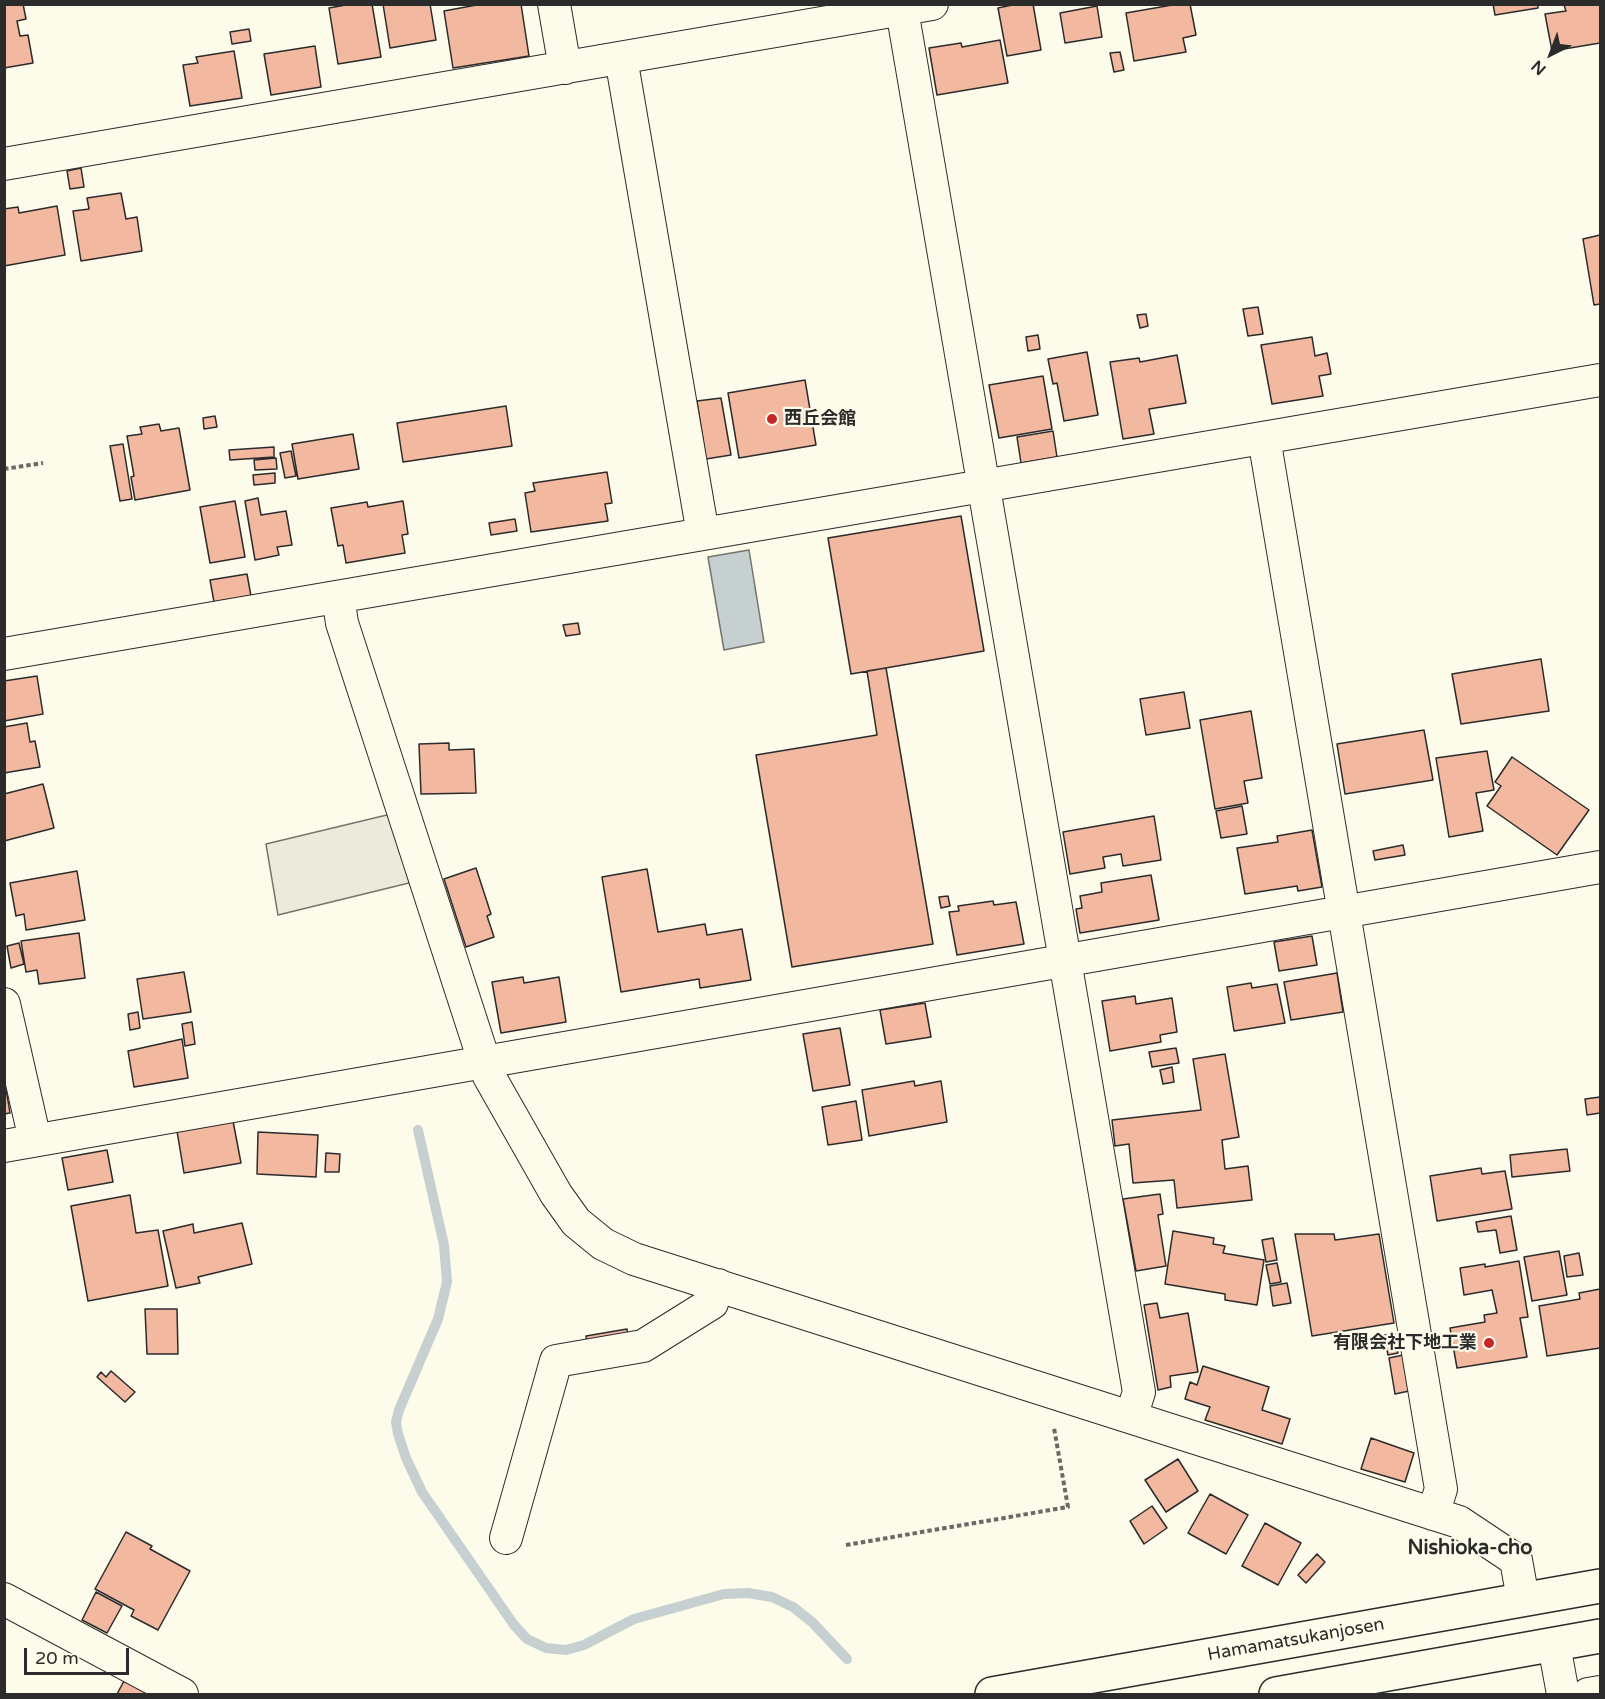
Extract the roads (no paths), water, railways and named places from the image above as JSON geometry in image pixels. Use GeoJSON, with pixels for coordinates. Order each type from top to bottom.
{"type":"FeatureCollection","features":[{"type":"Feature","properties":{"kind":"main road","name":"Hamamatsukanjosen"},"geometry":{"type":"LineString","coordinates":[[992,1695],[1600,1586]]}},
{"type":"Feature","properties":{"kind":"main road"},"geometry":{"type":"LineString","coordinates":[[1276,1695],[1600,1636]]}},
{"type":"Feature","properties":{"kind":"street"},"geometry":{"type":"LineString","coordinates":[[554,4],[565,68]]}},
{"type":"Feature","properties":{"kind":"street"},"geometry":{"type":"LineString","coordinates":[[4,164],[911,6],[983,486],[1139,1392],[1131,1417]]}},
{"type":"Feature","properties":{"kind":"street"},"geometry":{"type":"LineString","coordinates":[[621,58],[703,534]]}},
{"type":"Feature","properties":{"kind":"street"},"geometry":{"type":"LineString","coordinates":[[4,654],[1600,380]]}},
{"type":"Feature","properties":{"kind":"street"},"geometry":{"type":"LineString","coordinates":[[1264,438],[1441,1489],[1433,1514]]}},
{"type":"Feature","properties":{"kind":"street"},"geometry":{"type":"LineString","coordinates":[[338,597],[342,623],[489,1076],[555,1194],[576,1222],[603,1244],[634,1259],[1460,1522],[1516,1560],[1523,1599]]}},
{"type":"Feature","properties":{"kind":"street"},"geometry":{"type":"LineString","coordinates":[[4,1146],[1600,867]]}},
{"type":"Feature","properties":{"kind":"street"},"geometry":{"type":"LineString","coordinates":[[4,1004],[35,1140]]}},
{"type":"Feature","properties":{"kind":"street"},"geometry":{"type":"LineString","coordinates":[[506,1538],[556,1361],[643,1347],[712,1303],[718,1285]]}},
{"type":"Feature","properties":{"kind":"street"},"geometry":{"type":"LineString","coordinates":[[4,1599],[182,1695]]}},
{"type":"Feature","properties":{"kind":"street"},"geometry":{"type":"LineString","coordinates":[[1554,1645],[1563,1695]]}},
{"type":"Feature","properties":{"kind":"street"},"geometry":{"type":"LineString","coordinates":[[1588,1695],[1600,1692]]}},
{"type":"Feature","properties":{"kind":"waterway"},"geometry":{"type":"LineString","coordinates":[[418,1130],[444,1245],[447,1282],[438,1319],[399,1410],[396,1422],[398,1434],[422,1492],[514,1625],[527,1639],[546,1648],[566,1650],[584,1645],[634,1619],[724,1594],[748,1593],[772,1597],[793,1607],[812,1622],[847,1659]]}},
{"type":"Feature","properties":{"kind":"place","name":"西丘会館"},"geometry":{"type":"Point","coordinates":[772,419]}},
{"type":"Feature","properties":{"kind":"place","name":"有限会社下地工業"},"geometry":{"type":"Point","coordinates":[1489,1343]}},
{"type":"Feature","properties":{"kind":"district","name":"Nishioka-cho"},"geometry":{"type":"Point","coordinates":[1470,1549]}}]}
